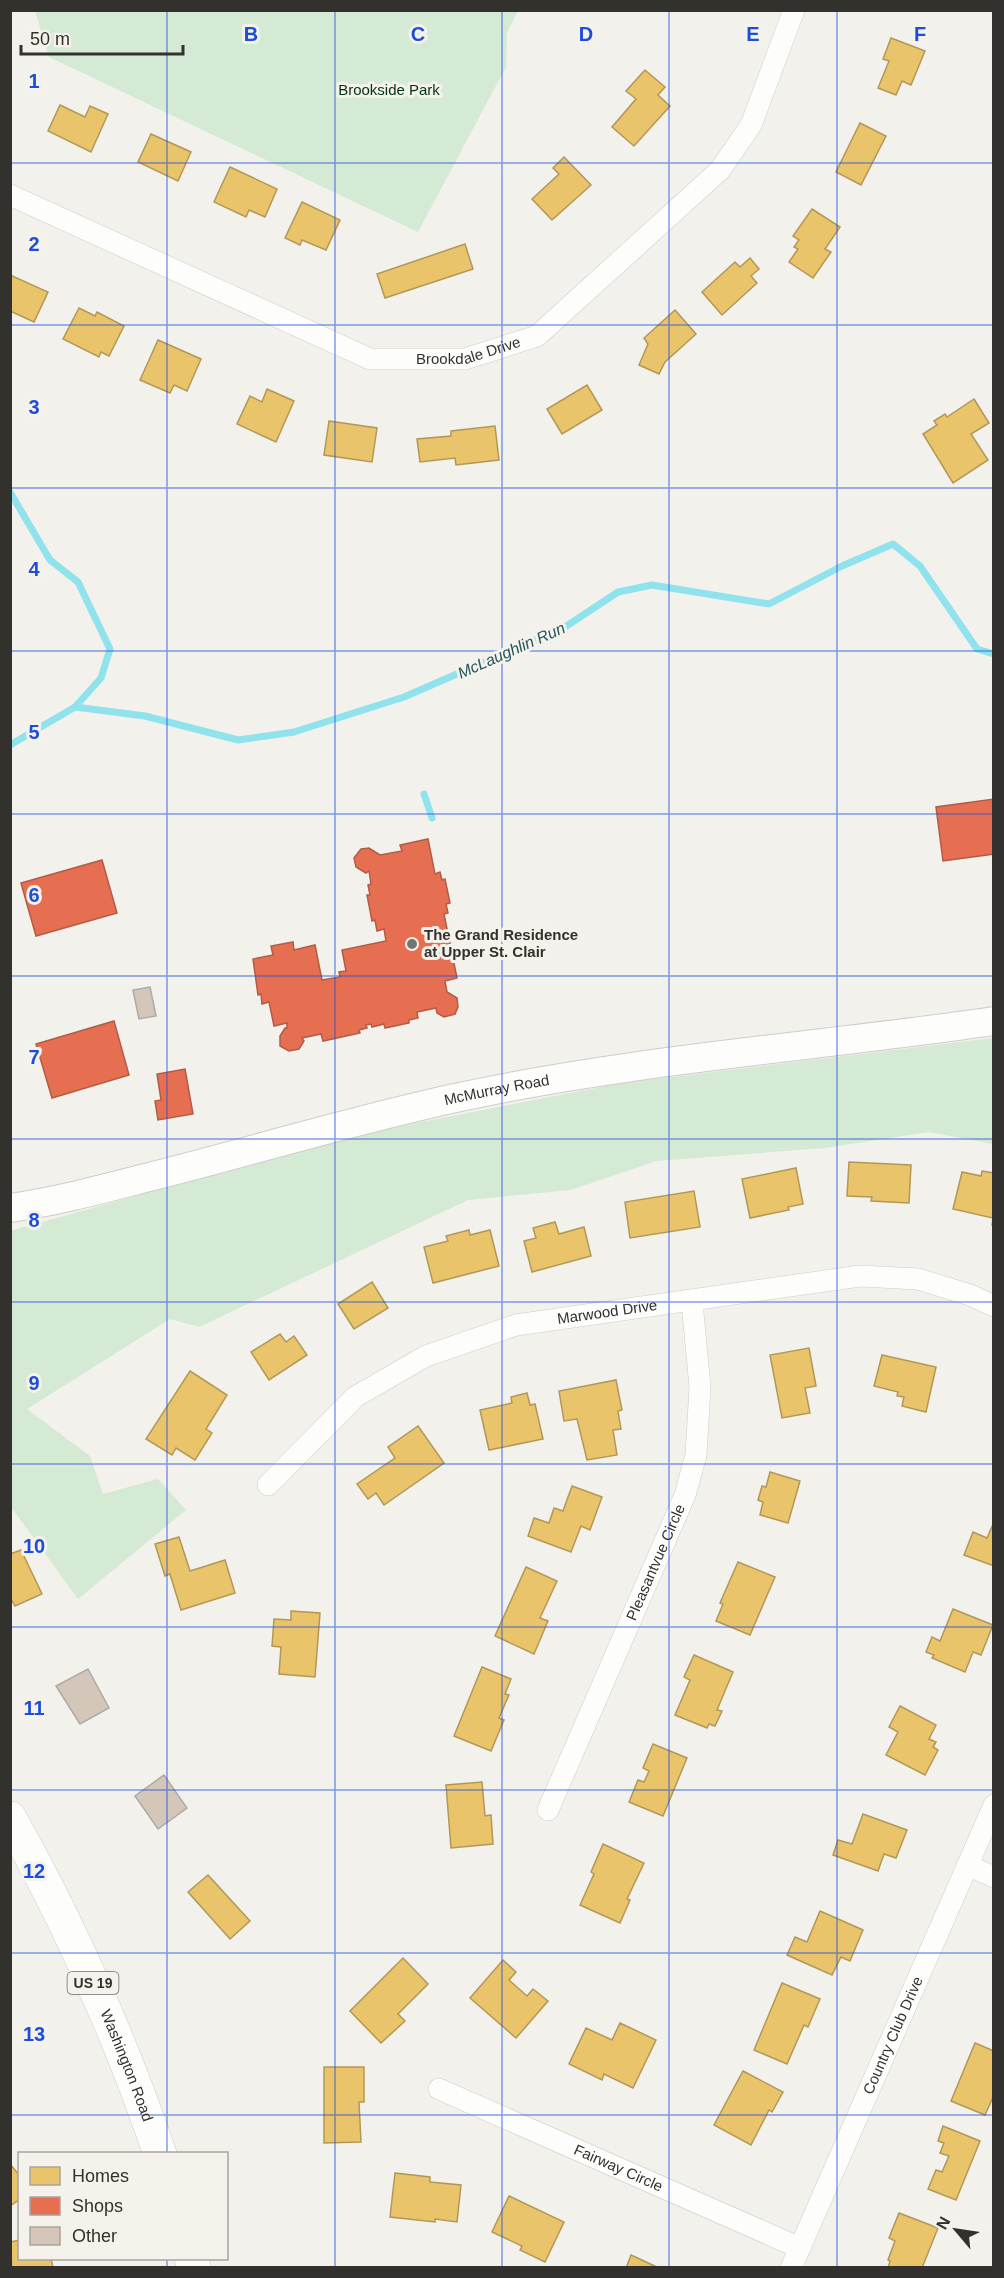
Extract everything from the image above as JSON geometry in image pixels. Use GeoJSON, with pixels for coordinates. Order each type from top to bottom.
{"type":"FeatureCollection","features":[{"type":"Feature","properties":{"kind":"main road","name":"McMurray Road"},"geometry":{"type":"LineString","coordinates":[[10,1208],[67,1198],[342,1125],[522,1084],[645,1065],[993,1021]]}},
{"type":"Feature","properties":{"kind":"main road","name":"Washington Road"},"geometry":{"type":"LineString","coordinates":[[10,1818],[53,1897],[117,2038],[159,2152]]}},
{"type":"Feature","properties":{"kind":"street","name":"Brookdale Drive"},"geometry":{"type":"LineString","coordinates":[[10,195],[370,359],[465,359],[537,336],[720,170],[750,125],[794,10]]}},
{"type":"Feature","properties":{"kind":"street","name":"Marwood Drive"},"geometry":{"type":"LineString","coordinates":[[268,1485],[355,1397],[426,1356],[516,1325],[692,1302],[860,1276],[918,1279],[970,1295],[993,1306]]}},
{"type":"Feature","properties":{"kind":"street","name":"Pleasantvue Circle"},"geometry":{"type":"LineString","coordinates":[[548,1810],[685,1495],[696,1455],[700,1387],[692,1302]]}},
{"type":"Feature","properties":{"kind":"street","name":"Country Club Drive"},"geometry":{"type":"LineString","coordinates":[[791,2268],[993,1805]]}},
{"type":"Feature","properties":{"kind":"street"},"geometry":{"type":"LineString","coordinates":[[967,1865],[993,1877]]}},
{"type":"Feature","properties":{"kind":"street","name":"Fairway Circle"},"geometry":{"type":"LineString","coordinates":[[439,2089],[800,2248]]}},
{"type":"Feature","properties":{"kind":"green space","name":"Brookside Park"},"geometry":{"type":"Polygon","coordinates":[[[35,10],[518,11],[507,32],[506,67],[418,232],[49,57],[35,10]]]}},
{"type":"Feature","properties":{"kind":"green space"},"geometry":{"type":"Polygon","coordinates":[[[993,1038],[993,1144],[929,1132],[825,1148],[656,1161],[571,1190],[468,1200],[199,1327],[170,1319],[27,1409],[90,1456],[103,1494],[158,1479],[186,1510],[78,1599],[11,1507],[10,1231],[354,1135],[622,1083],[993,1038]]]}},
{"type":"Feature","properties":{"kind":"building: Homes"},"geometry":{"type":"Polygon","coordinates":[[[891,38],[925,51],[911,85],[902,81],[896,95],[878,88],[889,61],[883,59],[891,38]]]}},
{"type":"Feature","properties":{"kind":"building: Homes"},"geometry":{"type":"Polygon","coordinates":[[[645,70],[665,87],[658,95],[670,106],[634,146],[612,127],[636,99],[626,91],[645,70]]]}},
{"type":"Feature","properties":{"kind":"building: Homes"},"geometry":{"type":"Polygon","coordinates":[[[60,105],[85,117],[90,106],[108,114],[91,152],[48,131],[60,105]]]}},
{"type":"Feature","properties":{"kind":"building: Homes"},"geometry":{"type":"Polygon","coordinates":[[[860,123],[886,136],[861,185],[836,172],[860,123]]]}},
{"type":"Feature","properties":{"kind":"building: Homes"},"geometry":{"type":"Polygon","coordinates":[[[151,134],[191,152],[178,181],[138,162],[151,134]]]}},
{"type":"Feature","properties":{"kind":"building: Homes"},"geometry":{"type":"Polygon","coordinates":[[[564,157],[591,185],[552,220],[532,199],[559,174],[553,168],[564,157]]]}},
{"type":"Feature","properties":{"kind":"building: Homes"},"geometry":{"type":"Polygon","coordinates":[[[230,167],[277,189],[265,217],[249,210],[246,217],[214,202],[230,167]]]}},
{"type":"Feature","properties":{"kind":"building: Homes"},"geometry":{"type":"Polygon","coordinates":[[[302,202],[340,220],[326,250],[302,240],[300,245],[285,238],[302,202]]]}},
{"type":"Feature","properties":{"kind":"building: Homes"},"geometry":{"type":"Polygon","coordinates":[[[812,209],[840,227],[825,249],[831,252],[813,278],[789,262],[798,249],[794,247],[799,240],[793,236],[812,209]]]}},
{"type":"Feature","properties":{"kind":"building: Homes"},"geometry":{"type":"Polygon","coordinates":[[[465,244],[473,269],[385,298],[377,274],[465,244]]]}},
{"type":"Feature","properties":{"kind":"building: Homes"},"geometry":{"type":"Polygon","coordinates":[[[750,258],[759,269],[751,276],[757,283],[722,315],[702,292],[735,262],[740,267],[750,258]]]}},
{"type":"Feature","properties":{"kind":"building: Homes"},"geometry":{"type":"Polygon","coordinates":[[[10,275],[48,292],[34,322],[10,311],[10,275]]]}},
{"type":"Feature","properties":{"kind":"building: Homes"},"geometry":{"type":"Polygon","coordinates":[[[79,308],[95,316],[97,312],[124,326],[109,356],[101,352],[99,357],[63,339],[79,308]]]}},
{"type":"Feature","properties":{"kind":"building: Homes"},"geometry":{"type":"Polygon","coordinates":[[[675,310],[696,334],[665,362],[659,374],[639,365],[648,344],[644,338],[675,310]]]}},
{"type":"Feature","properties":{"kind":"building: Homes"},"geometry":{"type":"Polygon","coordinates":[[[158,340],[201,359],[187,391],[174,385],[170,393],[140,380],[158,340]]]}},
{"type":"Feature","properties":{"kind":"building: Homes"},"geometry":{"type":"Polygon","coordinates":[[[587,385],[602,410],[562,434],[547,409],[587,385]]]}},
{"type":"Feature","properties":{"kind":"building: Homes"},"geometry":{"type":"Polygon","coordinates":[[[267,389],[294,401],[276,442],[237,424],[250,396],[262,402],[267,389]]]}},
{"type":"Feature","properties":{"kind":"building: Homes"},"geometry":{"type":"Polygon","coordinates":[[[974,399],[989,423],[971,434],[988,460],[953,483],[923,434],[937,425],[934,421],[945,414],[947,417],[974,399]]]}},
{"type":"Feature","properties":{"kind":"building: Homes"},"geometry":{"type":"Polygon","coordinates":[[[329,421],[377,428],[372,462],[324,455],[329,421]]]}},
{"type":"Feature","properties":{"kind":"building: Homes"},"geometry":{"type":"Polygon","coordinates":[[[495,426],[499,460],[456,465],[455,458],[420,462],[417,439],[451,436],[451,431],[495,426]]]}},
{"type":"Feature","properties":{"kind":"building: Homes"},"geometry":{"type":"Polygon","coordinates":[[[849,1162],[911,1165],[909,1203],[871,1201],[872,1197],[847,1196],[849,1162]]]}},
{"type":"Feature","properties":{"kind":"building: Homes"},"geometry":{"type":"Polygon","coordinates":[[[796,1168],[803,1204],[788,1207],[789,1210],[750,1218],[742,1179],[796,1168]]]}},
{"type":"Feature","properties":{"kind":"building: Homes"},"geometry":{"type":"Polygon","coordinates":[[[982,1171],[994,1173],[994,1226],[992,1225],[993,1218],[953,1209],[962,1172],[981,1176],[982,1171]]]}},
{"type":"Feature","properties":{"kind":"building: Homes"},"geometry":{"type":"Polygon","coordinates":[[[694,1191],[700,1227],[630,1238],[625,1202],[694,1191]]]}},
{"type":"Feature","properties":{"kind":"building: Homes"},"geometry":{"type":"Polygon","coordinates":[[[555,1222],[559,1234],[584,1227],[591,1256],[532,1272],[524,1241],[536,1238],[533,1228],[555,1222]]]}},
{"type":"Feature","properties":{"kind":"building: Homes"},"geometry":{"type":"Polygon","coordinates":[[[469,1230],[470,1235],[490,1230],[499,1266],[433,1283],[424,1247],[448,1241],[446,1236],[469,1230]]]}},
{"type":"Feature","properties":{"kind":"building: Homes"},"geometry":{"type":"Polygon","coordinates":[[[372,1282],[388,1308],[354,1329],[338,1304],[372,1282]]]}},
{"type":"Feature","properties":{"kind":"building: Homes"},"geometry":{"type":"Polygon","coordinates":[[[280,1334],[286,1342],[294,1336],[307,1355],[269,1380],[251,1352],[280,1334]]]}},
{"type":"Feature","properties":{"kind":"building: Homes"},"geometry":{"type":"Polygon","coordinates":[[[809,1348],[816,1386],[805,1388],[810,1413],[782,1418],[770,1355],[809,1348]]]}},
{"type":"Feature","properties":{"kind":"building: Homes"},"geometry":{"type":"Polygon","coordinates":[[[882,1355],[936,1367],[926,1412],[902,1406],[904,1397],[897,1396],[898,1392],[874,1386],[882,1355]]]}},
{"type":"Feature","properties":{"kind":"building: Homes"},"geometry":{"type":"Polygon","coordinates":[[[190,1371],[227,1395],[206,1429],[212,1433],[195,1460],[176,1448],[172,1455],[146,1439],[190,1371]]]}},
{"type":"Feature","properties":{"kind":"building: Homes"},"geometry":{"type":"Polygon","coordinates":[[[616,1380],[622,1410],[618,1411],[621,1429],[613,1430],[617,1455],[587,1460],[577,1419],[564,1421],[559,1391],[616,1380]]]}},
{"type":"Feature","properties":{"kind":"building: Homes"},"geometry":{"type":"Polygon","coordinates":[[[527,1393],[530,1405],[535,1404],[543,1439],[489,1450],[480,1410],[512,1403],[511,1397],[527,1393]]]}},
{"type":"Feature","properties":{"kind":"building: Homes"},"geometry":{"type":"Polygon","coordinates":[[[418,1426],[444,1463],[384,1505],[376,1493],[368,1499],[357,1484],[395,1458],[388,1447],[418,1426]]]}},
{"type":"Feature","properties":{"kind":"building: Homes"},"geometry":{"type":"Polygon","coordinates":[[[770,1472],[800,1481],[788,1523],[760,1515],[763,1502],[758,1500],[762,1486],[766,1487],[770,1472]]]}},
{"type":"Feature","properties":{"kind":"building: Homes"},"geometry":{"type":"Polygon","coordinates":[[[572,1486],[602,1497],[590,1530],[581,1526],[571,1552],[528,1536],[534,1518],[549,1523],[554,1508],[563,1511],[572,1486]]]}},
{"type":"Feature","properties":{"kind":"building: Homes"},"geometry":{"type":"Polygon","coordinates":[[[994,1522],[994,1566],[964,1555],[973,1532],[987,1538],[994,1522]]]}},
{"type":"Feature","properties":{"kind":"building: Homes"},"geometry":{"type":"Polygon","coordinates":[[[179,1537],[190,1571],[225,1560],[235,1593],[181,1610],[170,1574],[165,1576],[155,1544],[179,1537]]]}},
{"type":"Feature","properties":{"kind":"building: Homes"},"geometry":{"type":"Polygon","coordinates":[[[21,1550],[42,1594],[15,1606],[10,1597],[10,1554],[21,1550]]]}},
{"type":"Feature","properties":{"kind":"building: Homes"},"geometry":{"type":"Polygon","coordinates":[[[738,1562],[775,1577],[750,1635],[716,1621],[723,1604],[720,1603],[738,1562]]]}},
{"type":"Feature","properties":{"kind":"building: Homes"},"geometry":{"type":"Polygon","coordinates":[[[526,1567],[557,1581],[540,1618],[548,1621],[534,1654],[495,1636],[526,1567]]]}},
{"type":"Feature","properties":{"kind":"building: Homes"},"geometry":{"type":"Polygon","coordinates":[[[953,1609],[993,1625],[981,1655],[973,1652],[965,1672],[932,1658],[934,1655],[926,1652],[932,1637],[940,1641],[953,1609]]]}},
{"type":"Feature","properties":{"kind":"building: Homes"},"geometry":{"type":"Polygon","coordinates":[[[291,1611],[320,1613],[315,1677],[279,1674],[281,1647],[272,1646],[274,1619],[291,1620],[291,1611]]]}},
{"type":"Feature","properties":{"kind":"building: Homes"},"geometry":{"type":"Polygon","coordinates":[[[694,1655],[733,1672],[717,1710],[722,1711],[715,1726],[709,1724],[707,1728],[675,1715],[690,1680],[684,1677],[694,1655]]]}},
{"type":"Feature","properties":{"kind":"building: Homes"},"geometry":{"type":"Polygon","coordinates":[[[482,1667],[511,1679],[505,1694],[509,1695],[499,1718],[504,1720],[491,1751],[454,1736],[482,1667]]]}},
{"type":"Feature","properties":{"kind":"building: Homes"},"geometry":{"type":"Polygon","coordinates":[[[900,1706],[936,1725],[929,1739],[936,1742],[933,1747],[938,1750],[925,1775],[886,1755],[898,1732],[889,1727],[900,1706]]]}},
{"type":"Feature","properties":{"kind":"building: Homes"},"geometry":{"type":"Polygon","coordinates":[[[653,1744],[687,1758],[663,1816],[629,1802],[638,1780],[644,1782],[649,1771],[643,1768],[653,1744]]]}},
{"type":"Feature","properties":{"kind":"building: Homes"},"geometry":{"type":"Polygon","coordinates":[[[482,1782],[485,1816],[491,1815],[493,1844],[451,1848],[446,1785],[482,1782]]]}},
{"type":"Feature","properties":{"kind":"building: Homes"},"geometry":{"type":"Polygon","coordinates":[[[863,1814],[907,1830],[896,1858],[884,1854],[878,1871],[833,1855],[838,1840],[852,1844],[863,1814]]]}},
{"type":"Feature","properties":{"kind":"building: Homes"},"geometry":{"type":"Polygon","coordinates":[[[603,1844],[644,1863],[627,1899],[630,1900],[620,1923],[580,1905],[594,1874],[591,1872],[603,1844]]]}},
{"type":"Feature","properties":{"kind":"building: Homes"},"geometry":{"type":"Polygon","coordinates":[[[208,1875],[250,1921],[230,1939],[188,1892],[208,1875]]]}},
{"type":"Feature","properties":{"kind":"building: Homes"},"geometry":{"type":"Polygon","coordinates":[[[820,1911],[863,1930],[850,1961],[841,1957],[832,1975],[787,1955],[795,1937],[807,1942],[820,1911]]]}},
{"type":"Feature","properties":{"kind":"building: Homes"},"geometry":{"type":"Polygon","coordinates":[[[403,1958],[428,1984],[398,2014],[405,2021],[381,2043],[350,2011],[403,1958]]]}},
{"type":"Feature","properties":{"kind":"building: Homes"},"geometry":{"type":"Polygon","coordinates":[[[503,1960],[516,1972],[509,1980],[527,1996],[533,1989],[548,2001],[516,2038],[470,1998],[503,1960]]]}},
{"type":"Feature","properties":{"kind":"building: Homes"},"geometry":{"type":"Polygon","coordinates":[[[782,1983],[820,1999],[808,2027],[804,2025],[787,2064],[754,2050],[782,1983]]]}},
{"type":"Feature","properties":{"kind":"building: Homes"},"geometry":{"type":"Polygon","coordinates":[[[620,2023],[656,2040],[633,2088],[604,2074],[602,2080],[569,2064],[586,2028],[612,2040],[620,2023]]]}},
{"type":"Feature","properties":{"kind":"building: Homes"},"geometry":{"type":"Polygon","coordinates":[[[975,2043],[994,2051],[994,2095],[985,2115],[951,2101],[975,2043]]]}},
{"type":"Feature","properties":{"kind":"building: Homes"},"geometry":{"type":"Polygon","coordinates":[[[324,2067],[364,2067],[364,2102],[359,2102],[361,2142],[324,2143],[324,2067]]]}},
{"type":"Feature","properties":{"kind":"building: Homes"},"geometry":{"type":"Polygon","coordinates":[[[743,2071],[783,2092],[772,2112],[769,2110],[751,2145],[714,2125],[743,2071]]]}},
{"type":"Feature","properties":{"kind":"building: Homes"},"geometry":{"type":"Polygon","coordinates":[[[943,2126],[980,2141],[956,2200],[928,2189],[936,2170],[942,2172],[949,2156],[940,2153],[944,2143],[938,2141],[943,2126]]]}},
{"type":"Feature","properties":{"kind":"building: Homes"},"geometry":{"type":"Polygon","coordinates":[[[10,2164],[18,2174],[18,2200],[10,2206],[10,2164]]]}},
{"type":"Feature","properties":{"kind":"building: Homes"},"geometry":{"type":"Polygon","coordinates":[[[395,2173],[430,2177],[430,2182],[461,2185],[457,2222],[390,2217],[395,2173]]]}},
{"type":"Feature","properties":{"kind":"building: Homes"},"geometry":{"type":"Polygon","coordinates":[[[509,2196],[564,2222],[545,2262],[520,2250],[522,2246],[492,2232],[509,2196]]]}},
{"type":"Feature","properties":{"kind":"building: Homes"},"geometry":{"type":"Polygon","coordinates":[[[899,2213],[938,2228],[922,2268],[888,2268],[890,2261],[888,2260],[895,2241],[889,2238],[899,2213]]]}},
{"type":"Feature","properties":{"kind":"building: Homes"},"geometry":{"type":"Polygon","coordinates":[[[18,2240],[18,2260],[51,2260],[53,2268],[12,2268],[10,2242],[18,2240]]]}},
{"type":"Feature","properties":{"kind":"building: Homes"},"geometry":{"type":"Polygon","coordinates":[[[631,2255],[659,2268],[626,2268],[631,2255]]]}},
{"type":"Feature","properties":{"kind":"building: Shops"},"geometry":{"type":"Polygon","coordinates":[[[994,799],[994,854],[943,861],[936,807],[994,799]]]}},
{"type":"Feature","properties":{"kind":"building: Shops","name":"The Grand Residence at Upper St. Clair"},"geometry":{"type":"Polygon","coordinates":[[[428,839],[435,874],[440,872],[442,880],[445,879],[450,903],[446,904],[448,913],[444,914],[457,978],[445,981],[447,992],[457,998],[458,1007],[455,1014],[444,1017],[437,1013],[436,1008],[417,1012],[418,1018],[409,1020],[409,1023],[385,1028],[384,1024],[372,1027],[371,1024],[366,1025],[367,1028],[359,1030],[360,1033],[323,1041],[321,1034],[302,1038],[304,1041],[299,1049],[289,1051],[280,1046],[280,1036],[287,1028],[287,1023],[274,1026],[269,1002],[262,1004],[261,994],[258,995],[253,959],[273,955],[271,946],[293,942],[294,950],[315,945],[322,980],[340,977],[339,972],[346,971],[342,950],[386,941],[384,929],[377,931],[375,920],[372,921],[367,895],[370,895],[368,885],[371,884],[369,871],[366,873],[356,867],[354,858],[361,849],[369,848],[380,855],[402,851],[400,845],[428,839]]]}},
{"type":"Feature","properties":{"kind":"building: Shops"},"geometry":{"type":"Polygon","coordinates":[[[102,860],[117,913],[36,936],[21,883],[102,860]]]}},
{"type":"Feature","properties":{"kind":"building: Shops"},"geometry":{"type":"Polygon","coordinates":[[[114,1021],[129,1075],[52,1098],[36,1044],[114,1021]]]}},
{"type":"Feature","properties":{"kind":"building: Shops"},"geometry":{"type":"Polygon","coordinates":[[[185,1069],[193,1114],[158,1120],[155,1101],[161,1100],[157,1074],[185,1069]]]}},
{"type":"Feature","properties":{"kind":"building: Other"},"geometry":{"type":"Polygon","coordinates":[[[150,987],[156,1016],[139,1019],[133,990],[150,987]]]}},
{"type":"Feature","properties":{"kind":"building: Other"},"geometry":{"type":"Polygon","coordinates":[[[88,1669],[109,1708],[80,1724],[56,1686],[88,1669]]]}},
{"type":"Feature","properties":{"kind":"building: Other"},"geometry":{"type":"Polygon","coordinates":[[[164,1775],[187,1808],[158,1829],[135,1796],[164,1775]]]}},
{"type":"Feature","properties":{"kind":"waterway"},"geometry":{"type":"LineString","coordinates":[[10,492],[50,560],[78,582],[110,649],[101,678],[75,707]]}},
{"type":"Feature","properties":{"kind":"waterway","name":"McLaughlin Run"},"geometry":{"type":"LineString","coordinates":[[10,745],[75,707],[145,716],[238,740],[294,732],[404,697],[565,627],[618,592],[652,585],[769,604],[842,566],[893,544],[920,566],[977,649],[994,654]]}},
{"type":"Feature","properties":{"kind":"waterway"},"geometry":{"type":"LineString","coordinates":[[424,794],[432,818]]}},
{"type":"Feature","properties":{"kind":"place","name":"The Grand Residence at Upper St. Clair"},"geometry":{"type":"Point","coordinates":[412,944]}}]}
